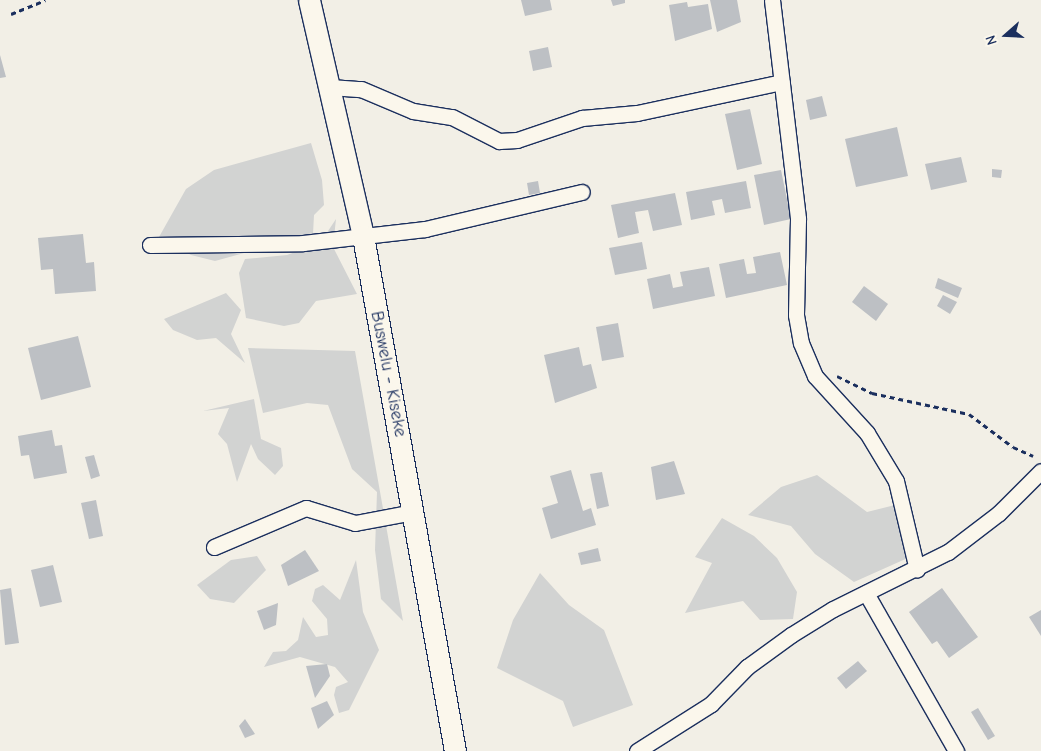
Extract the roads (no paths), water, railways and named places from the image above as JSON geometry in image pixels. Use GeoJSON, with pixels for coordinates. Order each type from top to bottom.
{"type":"FeatureCollection","features":[{"type":"Feature","properties":{"kind":"main road","name":"Buswelu - Kiseke"},"geometry":{"type":"LineString","coordinates":[[309,0],[363,236],[414,512],[455,751]]}},
{"type":"Feature","properties":{"kind":"street"},"geometry":{"type":"LineString","coordinates":[[772,0],[798,219],[796,315],[805,359],[815,376],[867,432],[896,481],[917,570]]}},
{"type":"Feature","properties":{"kind":"street"},"geometry":{"type":"LineString","coordinates":[[330,87],[361,89],[413,111],[452,117],[499,141],[517,140],[582,118],[637,113],[782,82]]}},
{"type":"Feature","properties":{"kind":"street"},"geometry":{"type":"LineString","coordinates":[[150,245],[303,242],[438,228],[503,207],[582,192]]}},
{"type":"Feature","properties":{"kind":"street"},"geometry":{"type":"LineString","coordinates":[[637,751],[711,704],[747,667],[791,636],[866,593],[917,570],[974,533],[1041,471]]}},
{"type":"Feature","properties":{"kind":"street"},"geometry":{"type":"LineString","coordinates":[[214,547],[306,508],[355,523],[414,512]]}},
{"type":"Feature","properties":{"kind":"street"},"geometry":{"type":"LineString","coordinates":[[866,593],[956,751]]}}]}
